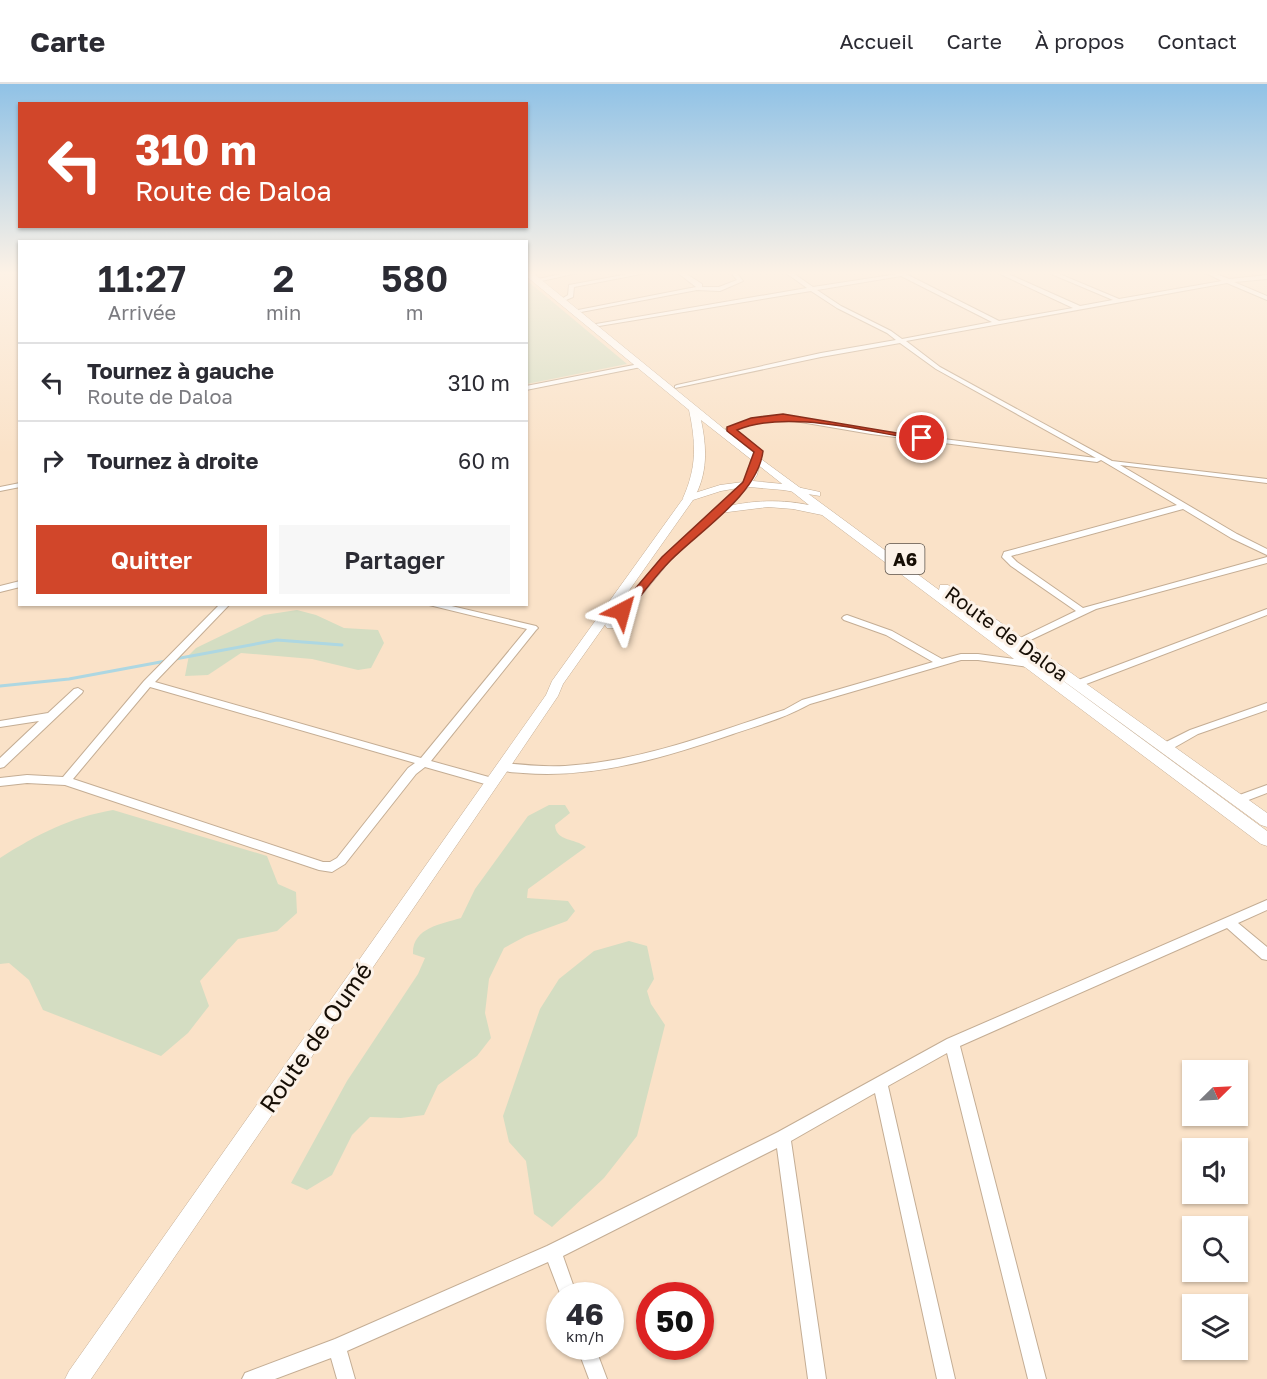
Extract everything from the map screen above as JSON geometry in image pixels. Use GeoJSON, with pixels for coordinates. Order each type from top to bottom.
{"type":"FeatureCollection","features":[{"type":"Feature","properties":{"kind":"highway","name":"A6"},"geometry":{"type":"LineString","coordinates":[[600,333],[694,410]]}},
{"type":"Feature","properties":{"kind":"highway","name":"Route de Daloa"},"geometry":{"type":"LineString","coordinates":[[610,333],[730,429],[791,487],[1267,840]]}},
{"type":"Feature","properties":{"kind":"highway","name":"Route de Daloa"},"geometry":{"type":"LineString","coordinates":[[694,410],[816,494],[1267,821]]}},
{"type":"Feature","properties":{"kind":"highway"},"geometry":{"type":"LineString","coordinates":[[689,498],[702,465],[701,437],[694,410]]}},
{"type":"Feature","properties":{"kind":"highway"},"geometry":{"type":"LineString","coordinates":[[716,512],[747,505],[776,504],[816,511],[835,520]]}},
{"type":"Feature","properties":{"kind":"main road"},"geometry":{"type":"LineString","coordinates":[[552,696],[572,676],[666,559],[747,483],[758,456]]}},
{"type":"Feature","properties":{"kind":"main road"},"geometry":{"type":"LineString","coordinates":[[552,696],[557,684],[689,498],[714,489],[747,483],[791,487],[816,494]]}},
{"type":"Feature","properties":{"kind":"main road","name":"Route de Oumé"},"geometry":{"type":"LineString","coordinates":[[77,1379],[552,696]]}},
{"type":"Feature","properties":{"kind":"street"},"geometry":{"type":"LineString","coordinates":[[890,333],[903,340],[938,368],[1106,461],[1234,536],[1267,552]]}},
{"type":"Feature","properties":{"kind":"street"},"geometry":{"type":"LineString","coordinates":[[677,387],[821,355],[940,333]]}},
{"type":"Feature","properties":{"kind":"street"},"geometry":{"type":"LineString","coordinates":[[528,388],[639,366]]}},
{"type":"Feature","properties":{"kind":"street"},"geometry":{"type":"LineString","coordinates":[[730,429],[751,421],[783,417],[871,432],[1267,481]]}},
{"type":"Feature","properties":{"kind":"street"},"geometry":{"type":"LineString","coordinates":[[0,489],[18,485]]}},
{"type":"Feature","properties":{"kind":"street"},"geometry":{"type":"LineString","coordinates":[[1083,612],[1014,564],[1006,557],[1007,554],[1184,506]]}},
{"type":"Feature","properties":{"kind":"street"},"geometry":{"type":"LineString","coordinates":[[1019,642],[1083,612],[1143,592],[1267,560]]}},
{"type":"Feature","properties":{"kind":"street"},"geometry":{"type":"LineString","coordinates":[[0,589],[18,585]]}},
{"type":"Feature","properties":{"kind":"street"},"geometry":{"type":"LineString","coordinates":[[66,781],[148,683],[224,606]]}},
{"type":"Feature","properties":{"kind":"street"},"geometry":{"type":"LineString","coordinates":[[0,783],[27,779],[66,781],[323,867],[332,867],[341,861],[412,771],[424,762],[533,628],[438,606]]}},
{"type":"Feature","properties":{"kind":"street"},"geometry":{"type":"LineString","coordinates":[[1077,684],[1267,612]]}},
{"type":"Feature","properties":{"kind":"street"},"geometry":{"type":"LineString","coordinates":[[847,618],[889,633],[940,662]]}},
{"type":"Feature","properties":{"kind":"street"},"geometry":{"type":"LineString","coordinates":[[503,767],[526,771],[581,770],[663,751],[788,712],[806,702],[854,691],[940,662],[978,657],[1029,664]]}},
{"type":"Feature","properties":{"kind":"street"},"geometry":{"type":"LineString","coordinates":[[148,683],[492,782]]}},
{"type":"Feature","properties":{"kind":"street"},"geometry":{"type":"LineString","coordinates":[[0,764],[78,691]]}},
{"type":"Feature","properties":{"kind":"street"},"geometry":{"type":"LineString","coordinates":[[1166,747],[1194,732],[1267,706]]}},
{"type":"Feature","properties":{"kind":"street"},"geometry":{"type":"LineString","coordinates":[[0,724],[51,716]]}},
{"type":"Feature","properties":{"kind":"street"},"geometry":{"type":"LineString","coordinates":[[1238,800],[1267,789]]}},
{"type":"Feature","properties":{"kind":"street"},"geometry":{"type":"LineString","coordinates":[[251,1379],[337,1347],[553,1252],[783,1137],[952,1043],[1267,905]]}},
{"type":"Feature","properties":{"kind":"street"},"geometry":{"type":"LineString","coordinates":[[1229,923],[1267,955]]}},
{"type":"Feature","properties":{"kind":"street"},"geometry":{"type":"LineString","coordinates":[[952,1043],[1038,1379]]}},
{"type":"Feature","properties":{"kind":"street"},"geometry":{"type":"LineString","coordinates":[[880,1082],[946,1379]]}},
{"type":"Feature","properties":{"kind":"street"},"geometry":{"type":"LineString","coordinates":[[783,1137],[817,1379]]}},
{"type":"Feature","properties":{"kind":"street"},"geometry":{"type":"LineString","coordinates":[[553,1252],[563,1282]]}},
{"type":"Feature","properties":{"kind":"street"},"geometry":{"type":"LineString","coordinates":[[337,1347],[346,1379]]}},
{"type":"Feature","properties":{"kind":"street"},"geometry":{"type":"LineString","coordinates":[[591,1360],[598,1379]]}},
{"type":"Feature","properties":{"kind":"green space"},"geometry":{"type":"Polygon","coordinates":[[[528,333],[590,333],[627,364],[528,384],[528,333]]]}},
{"type":"Feature","properties":{"kind":"green space"},"geometry":{"type":"Polygon","coordinates":[[[297,610],[316,615],[344,628],[378,630],[384,643],[371,668],[358,670],[312,659],[241,653],[208,675],[185,676],[189,655],[196,648],[264,615],[297,610]]]}},
{"type":"Feature","properties":{"kind":"green space"},"geometry":{"type":"Polygon","coordinates":[[[549,805],[565,805],[570,813],[555,825],[556,830],[562,837],[586,847],[528,889],[527,898],[568,901],[575,911],[567,921],[526,936],[504,948],[489,979],[485,1013],[491,1038],[477,1056],[438,1085],[424,1115],[401,1118],[370,1117],[352,1135],[332,1175],[307,1190],[291,1183],[347,1081],[418,974],[425,958],[413,954],[417,938],[429,928],[461,918],[475,889],[528,816],[549,805]]]}},
{"type":"Feature","properties":{"kind":"green space"},"geometry":{"type":"Polygon","coordinates":[[[113,810],[267,856],[278,884],[296,892],[297,913],[277,931],[238,939],[200,981],[209,1006],[188,1033],[161,1056],[43,1010],[29,980],[9,963],[0,964],[0,858],[54,828],[83,817],[113,810]]]}},
{"type":"Feature","properties":{"kind":"green space"},"geometry":{"type":"Polygon","coordinates":[[[629,941],[647,946],[654,979],[647,991],[651,1004],[665,1025],[637,1136],[604,1178],[552,1227],[534,1214],[526,1161],[509,1142],[503,1116],[540,1009],[559,979],[594,951],[629,941]]]}},
{"type":"Feature","properties":{"kind":"waterway"},"geometry":{"type":"LineString","coordinates":[[175,659],[277,640],[342,645]]}},
{"type":"Feature","properties":{"kind":"waterway"},"geometry":{"type":"LineString","coordinates":[[0,686],[69,679],[166,661]]}},
{"type":"Feature","properties":{"kind":"route"},"geometry":{"type":"LineString","coordinates":[[622,611],[666,559],[742,489],[752,475],[758,451],[730,429],[764,418],[783,417],[922,438]]}}]}
